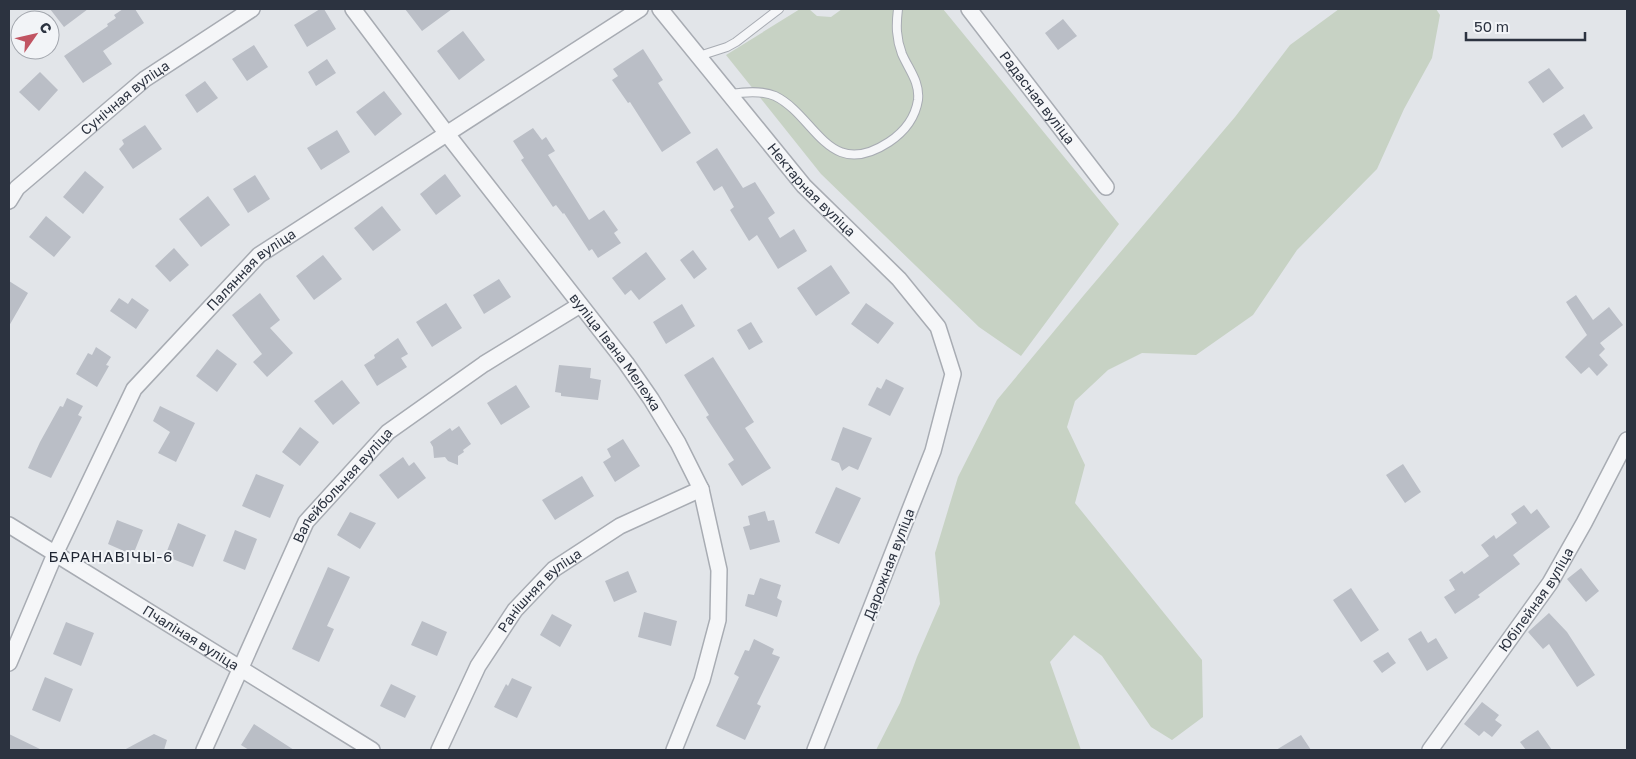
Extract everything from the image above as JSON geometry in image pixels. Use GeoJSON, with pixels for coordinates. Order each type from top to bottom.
{"type":"FeatureCollection","features":[{"type":"Feature","properties":{"kind":"street","name":"Сунічная вуліца"},"geometry":{"type":"LineString","coordinates":[[9,200],[17,188],[145,79],[252,9]]}},
{"type":"Feature","properties":{"kind":"street","name":"вуліца Івана Мележа"},"geometry":{"type":"LineString","coordinates":[[353,9],[447,134],[626,363],[678,443],[701,490],[719,570],[718,620],[702,680],[674,750]]}},
{"type":"Feature","properties":{"kind":"street","name":"Палянная вуліца"},"geometry":{"type":"LineString","coordinates":[[9,663],[55,554],[134,389],[259,255],[640,9]]}},
{"type":"Feature","properties":{"kind":"street","name":"Нектарная вуліца"},"geometry":{"type":"LineString","coordinates":[[660,9],[804,186],[899,279],[938,327],[953,374]]}},
{"type":"Feature","properties":{"kind":"street","name":"Радасная вуліца"},"geometry":{"type":"LineString","coordinates":[[970,9],[1106,187]]}},
{"type":"Feature","properties":{"kind":"street","name":"Валейбольная вуліца"},"geometry":{"type":"LineString","coordinates":[[204,750],[306,522],[388,432],[484,364],[580,304]]}},
{"type":"Feature","properties":{"kind":"street","name":"Дарожная вуліца"},"geometry":{"type":"LineString","coordinates":[[815,750],[933,451],[953,374]]}},
{"type":"Feature","properties":{"kind":"street","name":"Юбілейная вуліца"},"geometry":{"type":"LineString","coordinates":[[1430,750],[1550,583],[1584,524],[1627,440]]}},
{"type":"Feature","properties":{"kind":"street","name":"Ранішняя вуліца"},"geometry":{"type":"LineString","coordinates":[[438,750],[478,666],[515,610],[554,569],[620,526],[701,490]]}},
{"type":"Feature","properties":{"kind":"street","name":"Пчаліная вуліца"},"geometry":{"type":"LineString","coordinates":[[9,525],[372,750]]}},
{"type":"Feature","properties":{"kind":"lane"},"geometry":{"type":"LineString","coordinates":[[699,56],[736,42],[779,9]]}},
{"type":"Feature","properties":{"kind":"lane"},"geometry":{"type":"LineString","coordinates":[[730,94],[744,92],[773,95],[783,101],[823,141],[834,149],[857,155],[869,153],[899,135],[907,127],[916,110],[917,82],[899,45],[896,27],[898,9]]}},
{"type":"Feature","properties":{"kind":"green space"},"geometry":{"type":"Polygon","coordinates":[[[800,9],[809,9],[817,16],[831,17],[842,9],[943,9],[1119,224],[1021,356],[979,327],[821,174],[726,55],[800,9]]]}},
{"type":"Feature","properties":{"kind":"green space"},"geometry":{"type":"Polygon","coordinates":[[[1339,9],[1436,9],[1440,15],[1432,58],[1404,109],[1377,169],[1297,250],[1253,315],[1196,355],[1142,353],[1108,370],[1075,401],[1067,427],[1085,465],[1075,503],[1202,660],[1203,717],[1172,740],[1151,727],[1102,656],[1074,635],[1050,662],[1081,750],[876,750],[900,703],[940,604],[935,553],[958,477],[997,400],[1235,117],[1290,45],[1339,9]]]}},
{"type":"Feature","properties":{"kind":"building"},"geometry":{"type":"Polygon","coordinates":[[[88,9],[64,27],[60,22],[60,10],[51,10],[88,9]]]}},
{"type":"Feature","properties":{"kind":"building"},"geometry":{"type":"Polygon","coordinates":[[[123,9],[135,9],[144,23],[103,51],[112,64],[83,83],[64,56],[108,26],[107,24],[116,18],[114,15],[123,9]]]}},
{"type":"Feature","properties":{"kind":"building"},"geometry":{"type":"Polygon","coordinates":[[[320,9],[324,9],[336,29],[307,47],[294,25],[320,9]]]}},
{"type":"Feature","properties":{"kind":"building"},"geometry":{"type":"Polygon","coordinates":[[[405,9],[452,9],[422,31],[405,9]]]}},
{"type":"Feature","properties":{"kind":"building"},"geometry":{"type":"Polygon","coordinates":[[[1063,19],[1077,36],[1058,50],[1045,33],[1063,19]]]}},
{"type":"Feature","properties":{"kind":"building"},"geometry":{"type":"Polygon","coordinates":[[[463,31],[485,60],[459,80],[437,51],[463,31]]]}},
{"type":"Feature","properties":{"kind":"building"},"geometry":{"type":"Polygon","coordinates":[[[254,45],[268,67],[247,81],[232,59],[254,45]]]}},
{"type":"Feature","properties":{"kind":"building"},"geometry":{"type":"Polygon","coordinates":[[[643,49],[663,80],[658,83],[691,133],[662,152],[630,102],[628,103],[612,80],[618,76],[613,69],[643,49]]]}},
{"type":"Feature","properties":{"kind":"building"},"geometry":{"type":"Polygon","coordinates":[[[327,59],[336,73],[316,86],[308,72],[327,59]]]}},
{"type":"Feature","properties":{"kind":"building"},"geometry":{"type":"Polygon","coordinates":[[[1549,68],[1564,88],[1543,103],[1528,82],[1549,68]]]}},
{"type":"Feature","properties":{"kind":"building"},"geometry":{"type":"Polygon","coordinates":[[[40,72],[58,90],[39,111],[19,92],[40,72]]]}},
{"type":"Feature","properties":{"kind":"building"},"geometry":{"type":"Polygon","coordinates":[[[205,81],[218,98],[197,113],[185,95],[205,81]]]}},
{"type":"Feature","properties":{"kind":"building"},"geometry":{"type":"Polygon","coordinates":[[[384,91],[402,114],[375,136],[356,112],[384,91]]]}},
{"type":"Feature","properties":{"kind":"building"},"geometry":{"type":"Polygon","coordinates":[[[1584,114],[1593,128],[1562,148],[1553,134],[1584,114]]]}},
{"type":"Feature","properties":{"kind":"building"},"geometry":{"type":"Polygon","coordinates":[[[145,125],[162,149],[133,169],[119,149],[124,144],[122,140],[145,125]]]}},
{"type":"Feature","properties":{"kind":"building"},"geometry":{"type":"Polygon","coordinates":[[[533,128],[542,140],[546,137],[555,151],[548,155],[589,220],[604,210],[618,230],[614,233],[621,243],[598,258],[592,249],[589,251],[564,213],[556,205],[553,207],[521,160],[524,158],[513,141],[533,128]]]}},
{"type":"Feature","properties":{"kind":"building"},"geometry":{"type":"Polygon","coordinates":[[[337,130],[350,152],[321,170],[307,148],[337,130]]]}},
{"type":"Feature","properties":{"kind":"building"},"geometry":{"type":"Polygon","coordinates":[[[717,148],[743,188],[755,182],[775,213],[768,218],[780,238],[794,229],[807,251],[778,269],[757,235],[749,241],[730,210],[734,207],[722,186],[714,191],[696,162],[717,148]]]}},
{"type":"Feature","properties":{"kind":"building"},"geometry":{"type":"Polygon","coordinates":[[[85,171],[104,187],[83,214],[63,197],[85,171]]]}},
{"type":"Feature","properties":{"kind":"building"},"geometry":{"type":"Polygon","coordinates":[[[445,174],[461,196],[436,215],[420,194],[445,174]]]}},
{"type":"Feature","properties":{"kind":"building"},"geometry":{"type":"Polygon","coordinates":[[[255,175],[270,199],[248,213],[233,189],[255,175]]]}},
{"type":"Feature","properties":{"kind":"building"},"geometry":{"type":"Polygon","coordinates":[[[208,196],[230,225],[201,247],[179,219],[208,196]]]}},
{"type":"Feature","properties":{"kind":"building"},"geometry":{"type":"Polygon","coordinates":[[[382,206],[401,230],[373,251],[354,228],[382,206]]]}},
{"type":"Feature","properties":{"kind":"building"},"geometry":{"type":"Polygon","coordinates":[[[46,216],[71,237],[54,257],[29,237],[46,216]]]}},
{"type":"Feature","properties":{"kind":"building"},"geometry":{"type":"Polygon","coordinates":[[[174,248],[189,265],[170,282],[155,266],[174,248]]]}},
{"type":"Feature","properties":{"kind":"building"},"geometry":{"type":"Polygon","coordinates":[[[693,250],[707,269],[694,279],[680,260],[693,250]]]}},
{"type":"Feature","properties":{"kind":"building"},"geometry":{"type":"Polygon","coordinates":[[[646,252],[666,279],[639,300],[631,290],[625,295],[612,278],[646,252]]]}},
{"type":"Feature","properties":{"kind":"building"},"geometry":{"type":"Polygon","coordinates":[[[323,255],[342,279],[314,300],[296,276],[323,255]]]}},
{"type":"Feature","properties":{"kind":"building"},"geometry":{"type":"Polygon","coordinates":[[[831,265],[850,293],[816,316],[797,288],[831,265]]]}},
{"type":"Feature","properties":{"kind":"building"},"geometry":{"type":"Polygon","coordinates":[[[499,279],[511,297],[484,314],[473,295],[499,279]]]}},
{"type":"Feature","properties":{"kind":"building"},"geometry":{"type":"Polygon","coordinates":[[[9,281],[28,293],[9,326],[9,281]]]}},
{"type":"Feature","properties":{"kind":"building"},"geometry":{"type":"Polygon","coordinates":[[[260,293],[280,320],[270,328],[293,353],[267,377],[253,362],[262,354],[232,315],[260,293]]]}},
{"type":"Feature","properties":{"kind":"building"},"geometry":{"type":"Polygon","coordinates":[[[1576,295],[1593,320],[1609,307],[1623,325],[1600,343],[1605,349],[1599,355],[1608,365],[1597,376],[1589,367],[1581,374],[1565,357],[1587,335],[1566,302],[1576,295]]]}},
{"type":"Feature","properties":{"kind":"building"},"geometry":{"type":"Polygon","coordinates":[[[119,298],[128,304],[132,298],[149,310],[136,329],[110,311],[119,298]]]}},
{"type":"Feature","properties":{"kind":"building"},"geometry":{"type":"Polygon","coordinates":[[[446,303],[462,328],[432,347],[416,322],[446,303]]]}},
{"type":"Feature","properties":{"kind":"building"},"geometry":{"type":"Polygon","coordinates":[[[866,303],[894,323],[878,344],[851,324],[866,303]]]}},
{"type":"Feature","properties":{"kind":"building"},"geometry":{"type":"Polygon","coordinates":[[[682,304],[695,326],[666,344],[653,322],[682,304]]]}},
{"type":"Feature","properties":{"kind":"building"},"geometry":{"type":"Polygon","coordinates":[[[751,322],[763,342],[749,350],[737,330],[751,322]]]}},
{"type":"Feature","properties":{"kind":"building"},"geometry":{"type":"Polygon","coordinates":[[[398,338],[408,354],[401,358],[407,367],[377,386],[364,365],[375,358],[374,355],[398,338]]]}},
{"type":"Feature","properties":{"kind":"building"},"geometry":{"type":"Polygon","coordinates":[[[96,347],[111,357],[106,365],[109,366],[97,387],[76,374],[88,353],[92,355],[96,347]]]}},
{"type":"Feature","properties":{"kind":"building"},"geometry":{"type":"Polygon","coordinates":[[[217,349],[237,364],[217,392],[196,376],[217,349]]]}},
{"type":"Feature","properties":{"kind":"building"},"geometry":{"type":"Polygon","coordinates":[[[713,357],[754,422],[745,428],[771,468],[742,486],[728,464],[734,460],[706,417],[709,415],[684,375],[713,357]]]}},
{"type":"Feature","properties":{"kind":"building"},"geometry":{"type":"Polygon","coordinates":[[[559,365],[591,368],[590,378],[601,380],[598,400],[561,396],[561,393],[555,392],[559,365]]]}},
{"type":"Feature","properties":{"kind":"building"},"geometry":{"type":"Polygon","coordinates":[[[886,379],[904,388],[890,416],[868,405],[877,387],[881,389],[886,379]]]}},
{"type":"Feature","properties":{"kind":"building"},"geometry":{"type":"Polygon","coordinates":[[[342,380],[360,403],[333,425],[314,401],[342,380]]]}},
{"type":"Feature","properties":{"kind":"building"},"geometry":{"type":"Polygon","coordinates":[[[516,385],[530,407],[501,425],[487,403],[516,385]]]}},
{"type":"Feature","properties":{"kind":"building"},"geometry":{"type":"Polygon","coordinates":[[[67,398],[83,406],[78,415],[82,417],[51,478],[28,468],[60,406],[63,407],[67,398]]]}},
{"type":"Feature","properties":{"kind":"building"},"geometry":{"type":"Polygon","coordinates":[[[160,406],[195,423],[176,462],[158,453],[170,432],[153,421],[160,406]]]}},
{"type":"Feature","properties":{"kind":"building"},"geometry":{"type":"Polygon","coordinates":[[[459,426],[471,444],[458,456],[458,465],[448,461],[445,457],[434,458],[433,447],[430,442],[450,428],[452,431],[459,426]]]}},
{"type":"Feature","properties":{"kind":"building"},"geometry":{"type":"Polygon","coordinates":[[[300,427],[319,442],[300,466],[282,452],[300,427]]]}},
{"type":"Feature","properties":{"kind":"building"},"geometry":{"type":"Polygon","coordinates":[[[843,427],[872,438],[858,470],[849,466],[842,471],[839,463],[831,460],[843,427]]]}},
{"type":"Feature","properties":{"kind":"building"},"geometry":{"type":"Polygon","coordinates":[[[623,439],[640,466],[615,482],[603,462],[611,457],[607,449],[623,439]]]}},
{"type":"Feature","properties":{"kind":"building"},"geometry":{"type":"Polygon","coordinates":[[[403,457],[409,466],[414,462],[426,478],[398,499],[379,475],[403,457]]]}},
{"type":"Feature","properties":{"kind":"building"},"geometry":{"type":"Polygon","coordinates":[[[1403,464],[1421,492],[1405,503],[1386,475],[1403,464]]]}},
{"type":"Feature","properties":{"kind":"building"},"geometry":{"type":"Polygon","coordinates":[[[256,474],[284,485],[270,518],[242,506],[256,474]]]}},
{"type":"Feature","properties":{"kind":"building"},"geometry":{"type":"Polygon","coordinates":[[[582,476],[594,496],[555,520],[542,500],[582,476]]]}},
{"type":"Feature","properties":{"kind":"building"},"geometry":{"type":"Polygon","coordinates":[[[836,487],[861,498],[839,544],[815,533],[836,487]]]}},
{"type":"Feature","properties":{"kind":"building"},"geometry":{"type":"Polygon","coordinates":[[[1524,505],[1531,514],[1537,509],[1550,527],[1513,555],[1520,564],[1478,595],[1480,597],[1455,614],[1444,597],[1455,590],[1449,580],[1462,571],[1464,574],[1489,556],[1481,545],[1494,535],[1496,539],[1517,523],[1511,514],[1524,505]]]}},
{"type":"Feature","properties":{"kind":"building"},"geometry":{"type":"Polygon","coordinates":[[[765,511],[768,521],[774,520],[780,542],[750,550],[743,527],[750,525],[748,516],[765,511]]]}},
{"type":"Feature","properties":{"kind":"building"},"geometry":{"type":"Polygon","coordinates":[[[350,512],[376,523],[360,549],[337,535],[350,512]]]}},
{"type":"Feature","properties":{"kind":"building"},"geometry":{"type":"Polygon","coordinates":[[[117,520],[143,530],[133,555],[108,544],[117,520]]]}},
{"type":"Feature","properties":{"kind":"building"},"geometry":{"type":"Polygon","coordinates":[[[178,523],[206,535],[193,567],[165,556],[178,523]]]}},
{"type":"Feature","properties":{"kind":"building"},"geometry":{"type":"Polygon","coordinates":[[[235,530],[257,539],[245,570],[223,561],[235,530]]]}},
{"type":"Feature","properties":{"kind":"building"},"geometry":{"type":"Polygon","coordinates":[[[328,567],[350,577],[327,626],[334,629],[319,662],[292,649],[328,567]]]}},
{"type":"Feature","properties":{"kind":"building"},"geometry":{"type":"Polygon","coordinates":[[[1581,568],[1599,591],[1586,602],[1567,579],[1581,568]]]}},
{"type":"Feature","properties":{"kind":"building"},"geometry":{"type":"Polygon","coordinates":[[[628,571],[637,592],[614,602],[605,581],[628,571]]]}},
{"type":"Feature","properties":{"kind":"building"},"geometry":{"type":"Polygon","coordinates":[[[760,578],[781,585],[777,598],[782,601],[777,617],[745,606],[748,594],[754,595],[760,578]]]}},
{"type":"Feature","properties":{"kind":"building"},"geometry":{"type":"Polygon","coordinates":[[[1351,588],[1379,630],[1361,642],[1333,600],[1351,588]]]}},
{"type":"Feature","properties":{"kind":"building"},"geometry":{"type":"Polygon","coordinates":[[[644,612],[677,621],[671,646],[638,637],[644,612]]]}},
{"type":"Feature","properties":{"kind":"building"},"geometry":{"type":"Polygon","coordinates":[[[1549,613],[1567,632],[1595,675],[1577,687],[1549,644],[1543,649],[1528,632],[1549,613]]]}},
{"type":"Feature","properties":{"kind":"building"},"geometry":{"type":"Polygon","coordinates":[[[552,614],[572,625],[560,647],[540,635],[552,614]]]}},
{"type":"Feature","properties":{"kind":"building"},"geometry":{"type":"Polygon","coordinates":[[[422,621],[447,632],[437,656],[411,645],[422,621]]]}},
{"type":"Feature","properties":{"kind":"building"},"geometry":{"type":"Polygon","coordinates":[[[66,622],[94,633],[81,666],[53,654],[66,622]]]}},
{"type":"Feature","properties":{"kind":"building"},"geometry":{"type":"Polygon","coordinates":[[[1421,631],[1428,643],[1436,638],[1448,658],[1427,671],[1408,639],[1421,631]]]}},
{"type":"Feature","properties":{"kind":"building"},"geometry":{"type":"Polygon","coordinates":[[[754,639],[774,649],[772,654],[780,657],[757,704],[761,706],[745,740],[716,726],[739,677],[734,674],[745,650],[749,651],[754,639]]]}},
{"type":"Feature","properties":{"kind":"building"},"geometry":{"type":"Polygon","coordinates":[[[1388,652],[1396,663],[1382,673],[1373,661],[1388,652]]]}},
{"type":"Feature","properties":{"kind":"building"},"geometry":{"type":"Polygon","coordinates":[[[45,677],[73,689],[60,722],[32,710],[45,677]]]}},
{"type":"Feature","properties":{"kind":"building"},"geometry":{"type":"Polygon","coordinates":[[[512,678],[532,687],[517,718],[494,707],[506,684],[508,686],[512,678]]]}},
{"type":"Feature","properties":{"kind":"building"},"geometry":{"type":"Polygon","coordinates":[[[391,684],[416,696],[405,718],[380,706],[391,684]]]}},
{"type":"Feature","properties":{"kind":"building"},"geometry":{"type":"Polygon","coordinates":[[[1482,702],[1499,715],[1495,720],[1502,725],[1492,737],[1484,731],[1479,736],[1464,724],[1482,702]]]}},
{"type":"Feature","properties":{"kind":"building"},"geometry":{"type":"Polygon","coordinates":[[[254,724],[294,750],[249,750],[241,745],[254,724]]]}},
{"type":"Feature","properties":{"kind":"building"},"geometry":{"type":"Polygon","coordinates":[[[1538,730],[1552,750],[1526,750],[1520,742],[1538,730]]]}},
{"type":"Feature","properties":{"kind":"building"},"geometry":{"type":"Polygon","coordinates":[[[9,734],[42,750],[9,750],[9,734]]]}},
{"type":"Feature","properties":{"kind":"building"},"geometry":{"type":"Polygon","coordinates":[[[154,734],[167,740],[164,750],[124,750],[154,734]]]}},
{"type":"Feature","properties":{"kind":"building"},"geometry":{"type":"Polygon","coordinates":[[[1301,735],[1311,750],[1276,750],[1301,735]]]}},
{"type":"Feature","properties":{"kind":"district","name":"БАРАНАВІЧЫ-6"},"geometry":{"type":"Point","coordinates":[111,557]}}]}
